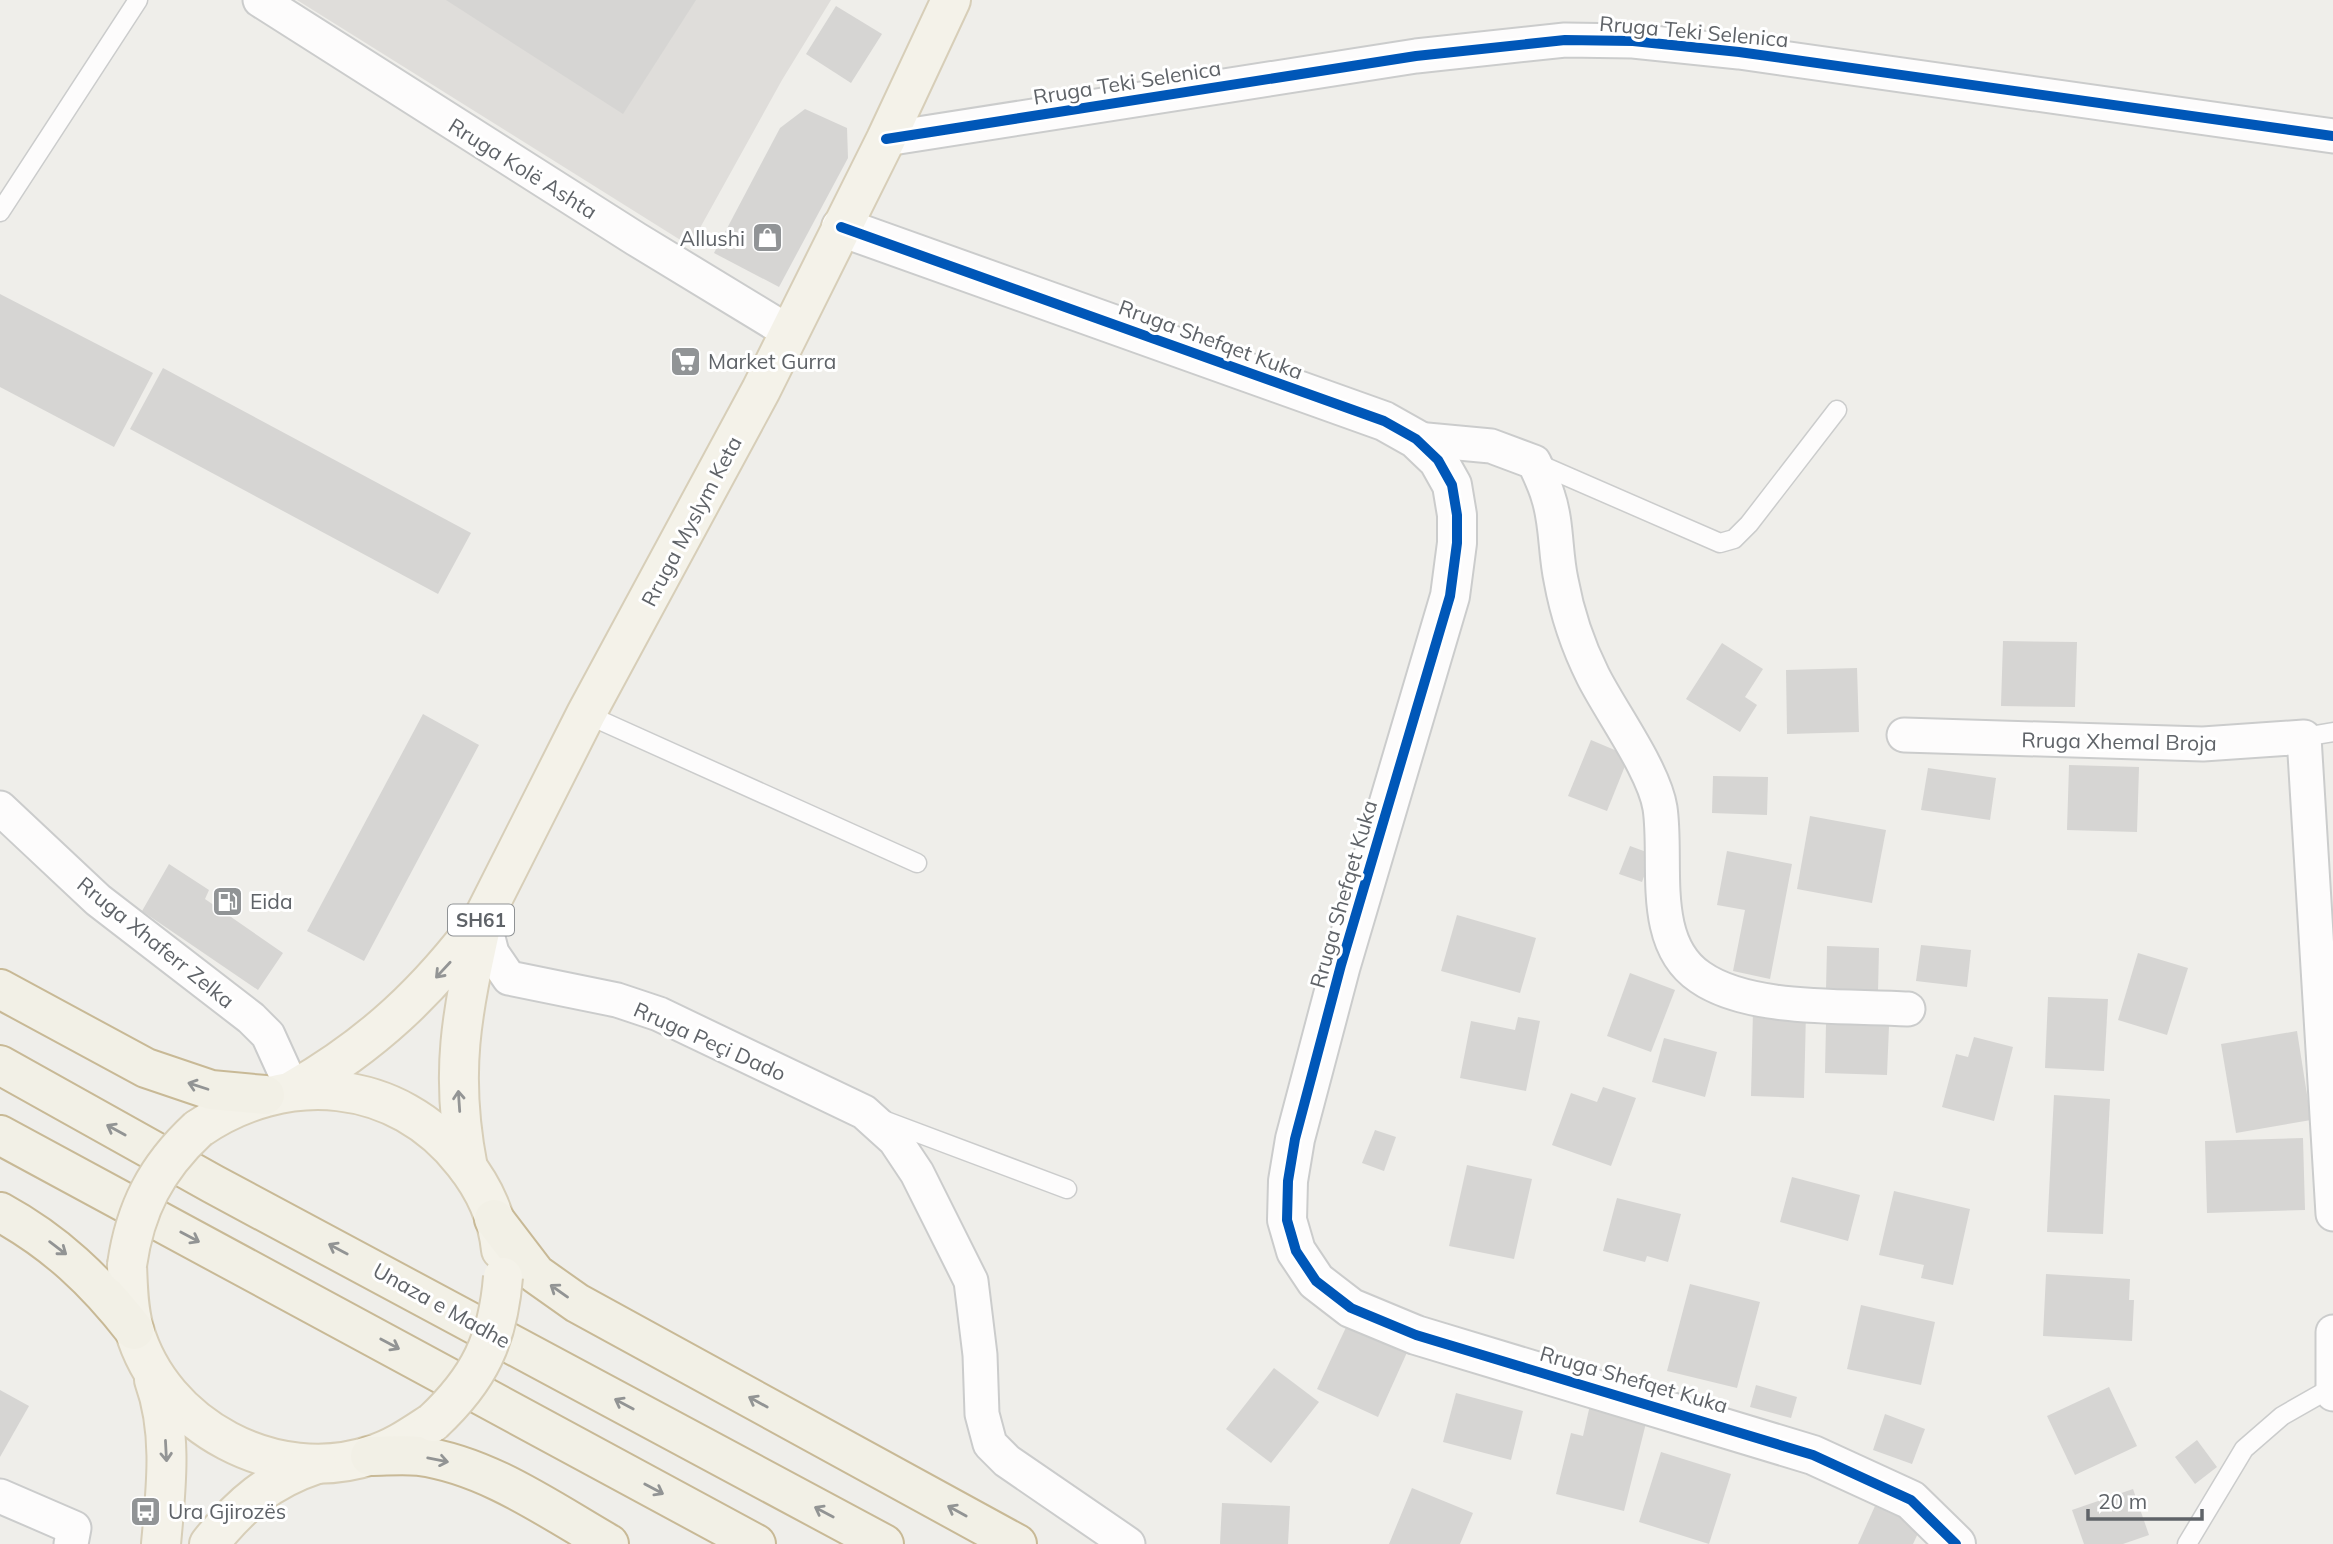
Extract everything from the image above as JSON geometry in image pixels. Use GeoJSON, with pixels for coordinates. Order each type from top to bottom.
{"type":"FeatureCollection","features":[{"type":"Feature","properties":{"kind":"highway"},"geometry":{"type":"LineString","coordinates":[[0,989],[146,1068],[211,1090],[279,1093]]}},
{"type":"Feature","properties":{"kind":"highway","name":"Unaza e Madhe"},"geometry":{"type":"LineString","coordinates":[[0,1065],[213,1184],[884,1544]]}},
{"type":"Feature","properties":{"kind":"highway"},"geometry":{"type":"LineString","coordinates":[[0,1135],[756,1544]]}},
{"type":"Feature","properties":{"kind":"highway"},"geometry":{"type":"LineString","coordinates":[[0,1212],[68,1256],[97,1284],[141,1346]]}},
{"type":"Feature","properties":{"kind":"highway"},"geometry":{"type":"LineString","coordinates":[[494,1219],[524,1261],[577,1303],[1017,1544]]}},
{"type":"Feature","properties":{"kind":"highway"},"geometry":{"type":"LineString","coordinates":[[370,1456],[419,1456],[469,1470],[514,1490],[609,1544]]}},
{"type":"Feature","properties":{"kind":"main road","name":"Rruga Myslym Keta"},"geometry":{"type":"LineString","coordinates":[[483,918],[586,714],[789,332],[886,139],[951,0]]}},
{"type":"Feature","properties":{"kind":"main road","name":"SH61"},"geometry":{"type":"LineString","coordinates":[[279,1093],[340,1063],[382,1030],[451,962],[483,918]]}},
{"type":"Feature","properties":{"kind":"main road","name":"SH61"},"geometry":{"type":"LineString","coordinates":[[468,1168],[460,1127],[457,1073],[461,1023],[483,918]]}},
{"type":"Feature","properties":{"kind":"main road"},"geometry":{"type":"LineString","coordinates":[[161,1544],[167,1461],[161,1400],[141,1346],[128,1297],[127,1265],[141,1204],[156,1176],[175,1151],[198,1129],[239,1105],[279,1093],[321,1089],[370,1097],[391,1104],[435,1132],[468,1168],[494,1219],[503,1277],[500,1310],[491,1342],[477,1372],[457,1399],[433,1422],[395,1446],[370,1456],[317,1464],[286,1474],[258,1492],[209,1544]]}},
{"type":"Feature","properties":{"kind":"main road"},"geometry":{"type":"LineString","coordinates":[[141,1346],[166,1390],[188,1415],[239,1448],[264,1457],[317,1464]]}},
{"type":"Feature","properties":{"kind":"street","name":"Rruga Kolë Ashta"},"geometry":{"type":"LineString","coordinates":[[260,0],[647,247],[789,332]]}},
{"type":"Feature","properties":{"kind":"street","name":"Rruga Teki Selenica"},"geometry":{"type":"LineString","coordinates":[[886,139],[1416,56],[1565,40],[1633,41],[1739,52],[2333,136]]}},
{"type":"Feature","properties":{"kind":"street","name":"Rruga Shefqet Kuka"},"geometry":{"type":"LineString","coordinates":[[841,227],[1384,421],[1416,439],[1438,460],[1452,485],[1457,515],[1450,596],[1341,965],[1296,1139],[1288,1181],[1287,1220],[1296,1251],[1316,1281],[1351,1308],[1416,1335],[1814,1455],[1911,1500],[1956,1544]]}},
{"type":"Feature","properties":{"kind":"street"},"geometry":{"type":"LineString","coordinates":[[1416,439],[1491,446],[1534,462],[1549,498],[1561,583],[1574,631],[1593,675],[1659,804],[1664,841],[1666,921],[1676,950],[1698,976],[1727,992],[1766,1001],[1908,1009]]}},
{"type":"Feature","properties":{"kind":"street"},"geometry":{"type":"LineString","coordinates":[[2318,734],[2333,1214]]}},
{"type":"Feature","properties":{"kind":"street","name":"Rruga Xhemal Broja"},"geometry":{"type":"LineString","coordinates":[[1904,735],[2203,744],[2318,734]]}},
{"type":"Feature","properties":{"kind":"street","name":"Rruga Xhaferr Zelka"},"geometry":{"type":"LineString","coordinates":[[0,808],[98,900],[251,1018],[268,1035],[279,1093]]}},
{"type":"Feature","properties":{"kind":"street","name":"Rruga Peçi Dado"},"geometry":{"type":"LineString","coordinates":[[483,918],[492,953],[509,978],[617,1000],[659,1014],[864,1112],[895,1140],[917,1173],[971,1281],[980,1356],[982,1415],[990,1444],[1007,1461],[1128,1544]]}},
{"type":"Feature","properties":{"kind":"street"},"geometry":{"type":"LineString","coordinates":[[2332,1391],[2333,1332]]}},
{"type":"Feature","properties":{"kind":"street"},"geometry":{"type":"LineString","coordinates":[[0,1496],[74,1528],[71,1544]]}},
{"type":"Feature","properties":{"kind":"lane"},"geometry":{"type":"LineString","coordinates":[[0,212],[138,0]]}},
{"type":"Feature","properties":{"kind":"lane"},"geometry":{"type":"LineString","coordinates":[[1534,462],[1720,543],[1734,539],[1749,524],[1837,410]]}},
{"type":"Feature","properties":{"kind":"lane"},"geometry":{"type":"LineString","coordinates":[[586,714],[917,863]]}},
{"type":"Feature","properties":{"kind":"lane","name":"Rruga Peçi Dado"},"geometry":{"type":"LineString","coordinates":[[864,1112],[1067,1189]]}},
{"type":"Feature","properties":{"kind":"lane"},"geometry":{"type":"LineString","coordinates":[[2187,1544],[2244,1449],[2282,1416],[2332,1391]]}},
{"type":"Feature","properties":{"kind":"shaded area"},"geometry":{"type":"Polygon","coordinates":[[[297,0],[831,0],[782,80],[690,246],[297,0]]]}},
{"type":"Feature","properties":{"kind":"building"},"geometry":{"type":"Polygon","coordinates":[[[446,0],[696,0],[623,114],[446,0]]]}},
{"type":"Feature","properties":{"kind":"building"},"geometry":{"type":"Polygon","coordinates":[[[836,6],[882,34],[851,83],[806,54],[836,6]]]}},
{"type":"Feature","properties":{"kind":"building"},"geometry":{"type":"Polygon","coordinates":[[[805,109],[847,128],[848,158],[779,287],[714,253],[780,128],[805,109]]]}},
{"type":"Feature","properties":{"kind":"building"},"geometry":{"type":"Polygon","coordinates":[[[0,294],[153,373],[114,447],[0,387],[0,294]]]}},
{"type":"Feature","properties":{"kind":"building"},"geometry":{"type":"Polygon","coordinates":[[[163,368],[471,533],[438,594],[130,429],[163,368]]]}},
{"type":"Feature","properties":{"kind":"building"},"geometry":{"type":"Polygon","coordinates":[[[2003,641],[2077,642],[2075,707],[2001,706],[2003,641]]]}},
{"type":"Feature","properties":{"kind":"building"},"geometry":{"type":"Polygon","coordinates":[[[1722,643],[1763,669],[1745,697],[1757,705],[1740,732],[1686,699],[1722,643]]]}},
{"type":"Feature","properties":{"kind":"building"},"geometry":{"type":"Polygon","coordinates":[[[1857,668],[1859,732],[1787,734],[1786,670],[1857,668]]]}},
{"type":"Feature","properties":{"kind":"building"},"geometry":{"type":"Polygon","coordinates":[[[423,714],[479,745],[364,961],[307,931],[423,714]]]}},
{"type":"Feature","properties":{"kind":"building"},"geometry":{"type":"Polygon","coordinates":[[[1591,740],[1629,756],[1607,811],[1568,796],[1591,740]]]}},
{"type":"Feature","properties":{"kind":"building"},"geometry":{"type":"Polygon","coordinates":[[[2069,765],[2139,767],[2137,832],[2067,830],[2069,765]]]}},
{"type":"Feature","properties":{"kind":"building"},"geometry":{"type":"Polygon","coordinates":[[[1928,768],[1996,778],[1990,820],[1921,810],[1928,768]]]}},
{"type":"Feature","properties":{"kind":"building"},"geometry":{"type":"Polygon","coordinates":[[[1713,776],[1768,777],[1767,815],[1712,813],[1713,776]]]}},
{"type":"Feature","properties":{"kind":"building"},"geometry":{"type":"Polygon","coordinates":[[[1810,816],[1886,830],[1872,903],[1797,889],[1810,816]]]}},
{"type":"Feature","properties":{"kind":"building"},"geometry":{"type":"Polygon","coordinates":[[[1630,846],[1652,854],[1642,882],[1619,874],[1630,846]]]}},
{"type":"Feature","properties":{"kind":"building"},"geometry":{"type":"Polygon","coordinates":[[[1727,851],[1792,864],[1770,979],[1733,971],[1745,910],[1717,905],[1727,851]]]}},
{"type":"Feature","properties":{"kind":"building"},"geometry":{"type":"Polygon","coordinates":[[[169,864],[209,890],[205,899],[283,953],[258,990],[142,911],[169,864]]]}},
{"type":"Feature","properties":{"kind":"building"},"geometry":{"type":"Polygon","coordinates":[[[1457,915],[1536,938],[1520,993],[1441,971],[1457,915]]]}},
{"type":"Feature","properties":{"kind":"building"},"geometry":{"type":"Polygon","coordinates":[[[1921,945],[1971,950],[1967,987],[1916,981],[1921,945]]]}},
{"type":"Feature","properties":{"kind":"building"},"geometry":{"type":"Polygon","coordinates":[[[1827,946],[1879,948],[1878,992],[1826,990],[1827,946]]]}},
{"type":"Feature","properties":{"kind":"building"},"geometry":{"type":"Polygon","coordinates":[[[2138,953],[2188,968],[2167,1035],[2118,1020],[2138,953]]]}},
{"type":"Feature","properties":{"kind":"building"},"geometry":{"type":"Polygon","coordinates":[[[1630,973],[1675,990],[1651,1052],[1607,1036],[1630,973]]]}},
{"type":"Feature","properties":{"kind":"building"},"geometry":{"type":"Polygon","coordinates":[[[2048,997],[2108,999],[2104,1071],[2045,1068],[2048,997]]]}},
{"type":"Feature","properties":{"kind":"building"},"geometry":{"type":"Polygon","coordinates":[[[1753,1010],[1806,1011],[1804,1098],[1751,1096],[1753,1010]]]}},
{"type":"Feature","properties":{"kind":"building"},"geometry":{"type":"Polygon","coordinates":[[[1518,1017],[1540,1021],[1526,1091],[1460,1078],[1471,1021],[1515,1030],[1518,1017]]]}},
{"type":"Feature","properties":{"kind":"building"},"geometry":{"type":"Polygon","coordinates":[[[1826,1023],[1889,1026],[1887,1075],[1825,1073],[1826,1023]]]}},
{"type":"Feature","properties":{"kind":"building"},"geometry":{"type":"Polygon","coordinates":[[[2297,1031],[2311,1120],[2236,1133],[2221,1044],[2297,1031]]]}},
{"type":"Feature","properties":{"kind":"building"},"geometry":{"type":"Polygon","coordinates":[[[1974,1037],[2013,1047],[1994,1121],[1942,1107],[1956,1054],[1968,1057],[1974,1037]]]}},
{"type":"Feature","properties":{"kind":"building"},"geometry":{"type":"Polygon","coordinates":[[[1664,1038],[1717,1052],[1705,1097],[1652,1082],[1664,1038]]]}},
{"type":"Feature","properties":{"kind":"building"},"geometry":{"type":"Polygon","coordinates":[[[1603,1087],[1636,1098],[1611,1166],[1552,1145],[1571,1093],[1597,1102],[1603,1087]]]}},
{"type":"Feature","properties":{"kind":"building"},"geometry":{"type":"Polygon","coordinates":[[[2054,1095],[2110,1099],[2103,1234],[2047,1232],[2054,1095]]]}},
{"type":"Feature","properties":{"kind":"building"},"geometry":{"type":"Polygon","coordinates":[[[1375,1130],[1396,1137],[1384,1171],[1362,1163],[1375,1130]]]}},
{"type":"Feature","properties":{"kind":"building"},"geometry":{"type":"Polygon","coordinates":[[[2303,1138],[2305,1210],[2207,1213],[2205,1141],[2303,1138]]]}},
{"type":"Feature","properties":{"kind":"building"},"geometry":{"type":"Polygon","coordinates":[[[1467,1165],[1532,1179],[1514,1259],[1449,1246],[1467,1165]]]}},
{"type":"Feature","properties":{"kind":"building"},"geometry":{"type":"Polygon","coordinates":[[[1792,1177],[1860,1195],[1848,1241],[1780,1222],[1792,1177]]]}},
{"type":"Feature","properties":{"kind":"building"},"geometry":{"type":"Polygon","coordinates":[[[1894,1191],[1970,1209],[1953,1285],[1921,1278],[1924,1265],[1879,1255],[1894,1191]]]}},
{"type":"Feature","properties":{"kind":"building"},"geometry":{"type":"Polygon","coordinates":[[[1617,1198],[1681,1214],[1668,1262],[1647,1256],[1645,1262],[1603,1251],[1617,1198]]]}},
{"type":"Feature","properties":{"kind":"building"},"geometry":{"type":"Polygon","coordinates":[[[2046,1274],[2130,1279],[2129,1300],[2134,1300],[2132,1341],[2043,1336],[2046,1274]]]}},
{"type":"Feature","properties":{"kind":"building"},"geometry":{"type":"Polygon","coordinates":[[[1690,1284],[1760,1302],[1737,1388],[1667,1371],[1690,1284]]]}},
{"type":"Feature","properties":{"kind":"building"},"geometry":{"type":"Polygon","coordinates":[[[1861,1305],[1935,1322],[1921,1385],[1847,1369],[1861,1305]]]}},
{"type":"Feature","properties":{"kind":"building"},"geometry":{"type":"Polygon","coordinates":[[[1349,1321],[1409,1348],[1378,1417],[1317,1389],[1349,1321]]]}},
{"type":"Feature","properties":{"kind":"building"},"geometry":{"type":"Polygon","coordinates":[[[1274,1368],[1319,1402],[1271,1463],[1226,1429],[1274,1368]]]}},
{"type":"Feature","properties":{"kind":"building"},"geometry":{"type":"Polygon","coordinates":[[[1756,1385],[1797,1397],[1791,1418],[1750,1407],[1756,1385]]]}},
{"type":"Feature","properties":{"kind":"building"},"geometry":{"type":"Polygon","coordinates":[[[2109,1387],[2137,1446],[2075,1475],[2047,1416],[2109,1387]]]}},
{"type":"Feature","properties":{"kind":"building"},"geometry":{"type":"Polygon","coordinates":[[[0,1390],[29,1406],[0,1457],[0,1390]]]}},
{"type":"Feature","properties":{"kind":"building"},"geometry":{"type":"Polygon","coordinates":[[[1456,1393],[1523,1411],[1511,1460],[1443,1442],[1456,1393]]]}},
{"type":"Feature","properties":{"kind":"building"},"geometry":{"type":"Polygon","coordinates":[[[1590,1405],[1647,1419],[1624,1511],[1556,1494],[1571,1433],[1583,1436],[1590,1405]]]}},
{"type":"Feature","properties":{"kind":"building"},"geometry":{"type":"Polygon","coordinates":[[[1885,1414],[1925,1429],[1912,1464],[1873,1450],[1885,1414]]]}},
{"type":"Feature","properties":{"kind":"building"},"geometry":{"type":"Polygon","coordinates":[[[2197,1440],[2217,1467],[2195,1484],[2175,1457],[2197,1440]]]}},
{"type":"Feature","properties":{"kind":"building"},"geometry":{"type":"Polygon","coordinates":[[[1661,1452],[1731,1474],[1709,1544],[1639,1522],[1661,1452]]]}},
{"type":"Feature","properties":{"kind":"building"},"geometry":{"type":"Polygon","coordinates":[[[1412,1488],[1473,1513],[1460,1544],[1389,1544],[1412,1488]]]}},
{"type":"Feature","properties":{"kind":"building"},"geometry":{"type":"Polygon","coordinates":[[[2133,1489],[2149,1535],[2123,1544],[2084,1544],[2072,1510],[2133,1489]]]}},
{"type":"Feature","properties":{"kind":"building"},"geometry":{"type":"Polygon","coordinates":[[[1222,1503],[1290,1506],[1288,1544],[1220,1544],[1222,1503]]]}},
{"type":"Feature","properties":{"kind":"building"},"geometry":{"type":"Polygon","coordinates":[[[1875,1506],[1921,1527],[1913,1544],[1858,1544],[1875,1506]]]}},
{"type":"Feature","properties":{"kind":"cycle path"},"geometry":{"type":"LineString","coordinates":[[886,139],[1416,56],[1565,40],[1633,41],[1739,52],[2333,136]]}},
{"type":"Feature","properties":{"kind":"cycle path"},"geometry":{"type":"LineString","coordinates":[[841,227],[1384,421],[1416,439],[1438,460],[1452,485],[1457,515],[1457,543],[1450,596],[1341,965],[1295,1139],[1288,1181],[1287,1220],[1296,1251],[1316,1281],[1351,1308],[1416,1335],[1813,1455],[1911,1500],[1956,1544]]}},
{"type":"Feature","properties":{"kind":"place","name":"Allushi"},"geometry":{"type":"Point","coordinates":[768,238]}},
{"type":"Feature","properties":{"kind":"place","name":"Market Gurra"},"geometry":{"type":"Point","coordinates":[685,361]}},
{"type":"Feature","properties":{"kind":"place","name":"Eida"},"geometry":{"type":"Point","coordinates":[227,901]}},
{"type":"Feature","properties":{"kind":"place","name":"Ura Gjirozës"},"geometry":{"type":"Point","coordinates":[145,1511]}}]}
